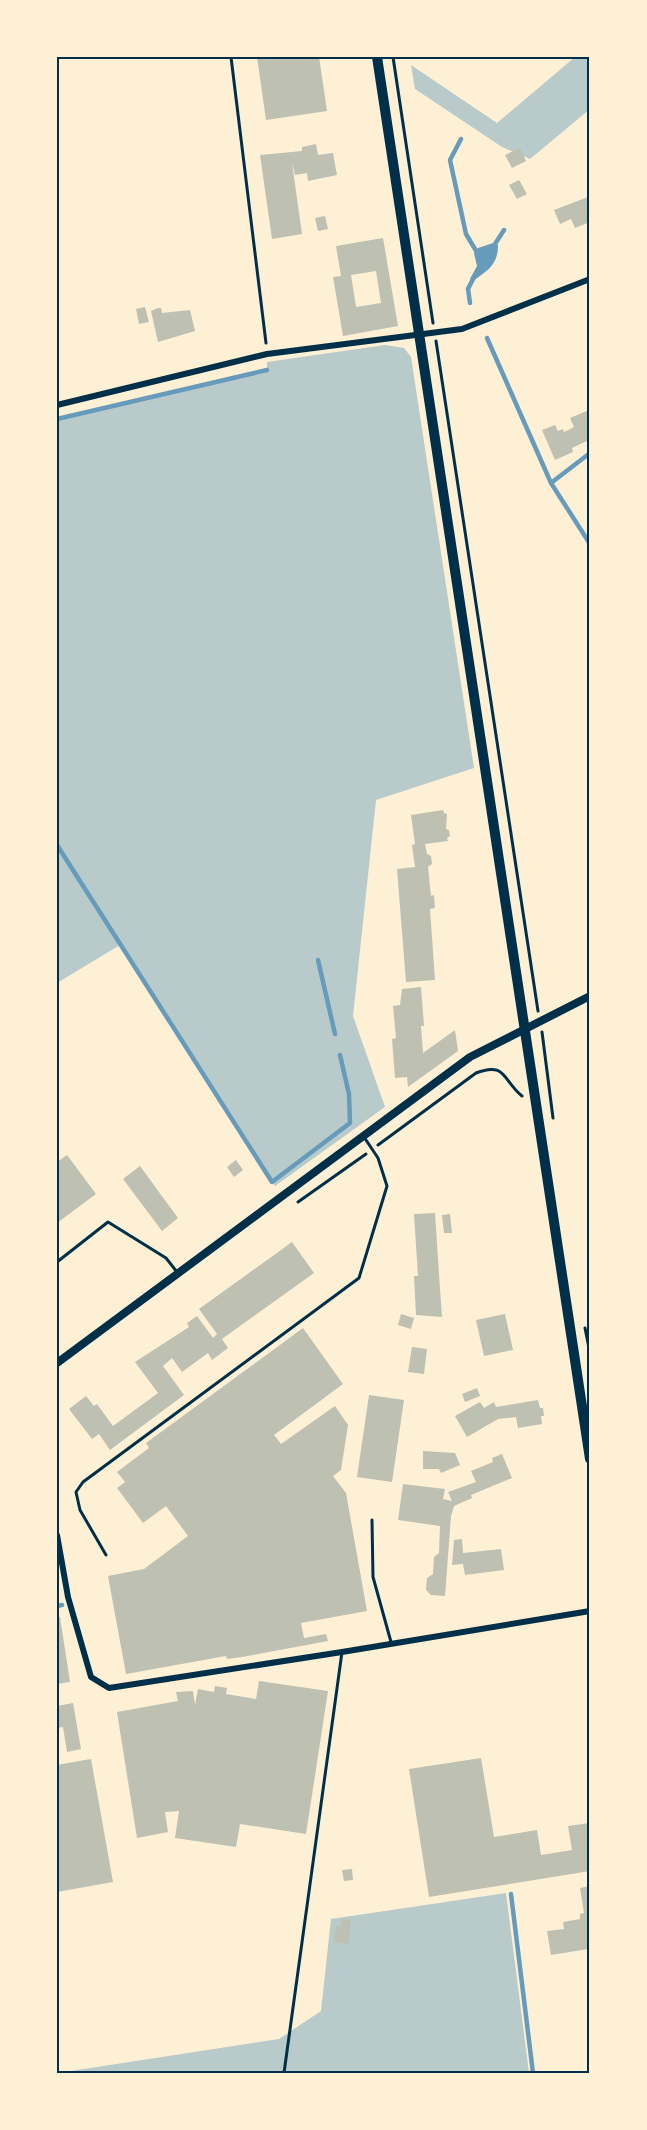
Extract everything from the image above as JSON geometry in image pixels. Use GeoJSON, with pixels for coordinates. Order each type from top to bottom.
{"type":"FeatureCollection","features":[{"type":"Feature","properties":{"kind":"main road"},"geometry":{"type":"LineString","coordinates":[[377,57],[590,1459]]}},
{"type":"Feature","properties":{"kind":"street"},"geometry":{"type":"LineString","coordinates":[[57,405],[267,354],[462,329],[590,279]]}},
{"type":"Feature","properties":{"kind":"street"},"geometry":{"type":"LineString","coordinates":[[57,1363],[470,1057],[590,996]]}},
{"type":"Feature","properties":{"kind":"street"},"geometry":{"type":"LineString","coordinates":[[57,1535],[68,1597],[91,1677],[109,1688],[590,1611]]}},
{"type":"Feature","properties":{"kind":"lane"},"geometry":{"type":"LineString","coordinates":[[106,1556],[80,1510],[76,1492],[83,1482],[359,1278],[387,1186],[378,1158],[363,1136]]}},
{"type":"Feature","properties":{"kind":"lane"},"geometry":{"type":"LineString","coordinates":[[57,1262],[108,1222],[166,1258],[178,1273]]}},
{"type":"Feature","properties":{"kind":"lane"},"geometry":{"type":"LineString","coordinates":[[372,1520],[373,1577],[392,1644]]}},
{"type":"Feature","properties":{"kind":"lane"},"geometry":{"type":"LineString","coordinates":[[284,2073],[342,1652]]}},
{"type":"Feature","properties":{"kind":"path"},"geometry":{"type":"LineString","coordinates":[[231,57],[267,354]]}},
{"type":"Feature","properties":{"kind":"path"},"geometry":{"type":"LineString","coordinates":[[393,57],[551,1091],[554,1126]]}},
{"type":"Feature","properties":{"kind":"path"},"geometry":{"type":"LineString","coordinates":[[291,1207],[476,1073],[495,1069],[505,1074],[522,1096],[551,1091]]}},
{"type":"Feature","properties":{"kind":"path"},"geometry":{"type":"LineString","coordinates":[[584,1319],[590,1353]]}},
{"type":"Feature","properties":{"kind":"shaded area"},"geometry":{"type":"Polygon","coordinates":[[[575,57],[590,57],[590,109],[530,159],[502,147],[415,89],[411,65],[497,123],[575,57]]]}},
{"type":"Feature","properties":{"kind":"shaded area"},"geometry":{"type":"Polygon","coordinates":[[[385,345],[404,348],[411,357],[474,768],[376,800],[353,1016],[385,1107],[275,1186],[120,945],[57,983],[57,419],[267,370],[267,362],[385,345]]]}},
{"type":"Feature","properties":{"kind":"shaded area"},"geometry":{"type":"Polygon","coordinates":[[[506,1893],[529,2073],[58,2073],[279,2039],[321,2011],[331,1919],[506,1893]]]}},
{"type":"Feature","properties":{"kind":"water"},"geometry":{"type":"Polygon","coordinates":[[[493,243],[498,245],[494,262],[488,270],[473,281],[470,279],[477,266],[474,253],[478,248],[493,243]]]}},
{"type":"Feature","properties":{"kind":"building"},"geometry":{"type":"Polygon","coordinates":[[[257,57],[319,57],[327,111],[266,120],[257,57]]]}},
{"type":"Feature","properties":{"kind":"building"},"geometry":{"type":"Polygon","coordinates":[[[316,144],[318,155],[333,153],[337,175],[308,181],[307,173],[295,175],[292,163],[302,234],[272,239],[260,155],[302,151],[302,147],[316,144]]]}},
{"type":"Feature","properties":{"kind":"building"},"geometry":{"type":"Polygon","coordinates":[[[520,148],[526,161],[512,168],[505,155],[520,148]]]}},
{"type":"Feature","properties":{"kind":"building"},"geometry":{"type":"Polygon","coordinates":[[[519,180],[527,194],[517,199],[509,185],[519,180]]]}},
{"type":"Feature","properties":{"kind":"building"},"geometry":{"type":"Polygon","coordinates":[[[588,197],[590,222],[575,228],[571,219],[560,224],[554,210],[588,197]]]}},
{"type":"Feature","properties":{"kind":"building"},"geometry":{"type":"Polygon","coordinates":[[[325,216],[328,229],[318,231],[315,218],[325,216]]]}},
{"type":"Feature","properties":{"kind":"building"},"geometry":{"type":"Polygon","coordinates":[[[383,238],[398,326],[343,336],[333,277],[341,276],[336,246],[383,238]],[[376,271],[351,275],[356,307],[381,303],[376,271]]]}},
{"type":"Feature","properties":{"kind":"building"},"geometry":{"type":"Polygon","coordinates":[[[145,307],[149,322],[139,324],[136,309],[145,307]]]}},
{"type":"Feature","properties":{"kind":"building"},"geometry":{"type":"Polygon","coordinates":[[[161,308],[162,313],[190,310],[195,331],[158,342],[151,311],[161,308]]]}},
{"type":"Feature","properties":{"kind":"building"},"geometry":{"type":"Polygon","coordinates":[[[589,410],[590,436],[587,441],[572,448],[573,452],[555,460],[542,430],[555,425],[558,431],[563,429],[564,432],[574,427],[570,418],[589,410]]]}},
{"type":"Feature","properties":{"kind":"building"},"geometry":{"type":"Polygon","coordinates":[[[443,810],[447,814],[446,829],[449,830],[450,836],[447,838],[448,841],[425,844],[432,864],[428,867],[431,896],[434,895],[435,908],[430,909],[435,980],[406,982],[397,869],[415,867],[411,815],[443,810]]]}},
{"type":"Feature","properties":{"kind":"building"},"geometry":{"type":"Polygon","coordinates":[[[421,987],[424,1026],[421,1026],[423,1053],[455,1030],[458,1051],[408,1087],[407,1077],[395,1078],[392,1039],[396,1038],[393,1006],[400,1005],[402,989],[421,987]]]}},
{"type":"Feature","properties":{"kind":"building"},"geometry":{"type":"Polygon","coordinates":[[[67,1155],[96,1194],[57,1223],[57,1162],[67,1155]]]}},
{"type":"Feature","properties":{"kind":"building"},"geometry":{"type":"Polygon","coordinates":[[[236,1160],[243,1170],[234,1177],[227,1167],[236,1160]]]}},
{"type":"Feature","properties":{"kind":"building"},"geometry":{"type":"Polygon","coordinates":[[[140,1166],[178,1218],[162,1231],[123,1179],[140,1166]]]}},
{"type":"Feature","properties":{"kind":"building"},"geometry":{"type":"Polygon","coordinates":[[[435,1213],[442,1317],[416,1315],[414,1276],[418,1276],[414,1214],[435,1213]]]}},
{"type":"Feature","properties":{"kind":"building"},"geometry":{"type":"Polygon","coordinates":[[[450,1214],[452,1233],[444,1233],[442,1215],[450,1214]]]}},
{"type":"Feature","properties":{"kind":"building"},"geometry":{"type":"Polygon","coordinates":[[[292,1242],[314,1273],[222,1339],[228,1348],[212,1360],[208,1353],[182,1372],[172,1358],[163,1366],[184,1395],[110,1450],[99,1434],[92,1439],[69,1409],[86,1396],[94,1406],[97,1404],[113,1426],[158,1393],[135,1362],[189,1327],[187,1323],[197,1316],[213,1338],[217,1334],[199,1309],[292,1242]]]}},
{"type":"Feature","properties":{"kind":"building"},"geometry":{"type":"Polygon","coordinates":[[[401,1314],[414,1318],[411,1329],[398,1325],[401,1314]]]}},
{"type":"Feature","properties":{"kind":"building"},"geometry":{"type":"Polygon","coordinates":[[[505,1314],[513,1350],[484,1356],[476,1320],[505,1314]]]}},
{"type":"Feature","properties":{"kind":"building"},"geometry":{"type":"Polygon","coordinates":[[[303,1328],[343,1384],[274,1435],[281,1444],[335,1406],[348,1425],[341,1470],[333,1476],[346,1493],[367,1611],[301,1623],[304,1638],[326,1634],[328,1641],[242,1657],[227,1659],[226,1656],[126,1674],[108,1576],[144,1569],[188,1536],[166,1506],[143,1523],[117,1488],[125,1482],[117,1472],[149,1448],[146,1443],[303,1328]]]}},
{"type":"Feature","properties":{"kind":"building"},"geometry":{"type":"Polygon","coordinates":[[[412,1347],[427,1349],[424,1374],[408,1372],[412,1347]]]}},
{"type":"Feature","properties":{"kind":"building"},"geometry":{"type":"Polygon","coordinates":[[[477,1388],[480,1396],[465,1402],[462,1394],[477,1388]]]}},
{"type":"Feature","properties":{"kind":"building"},"geometry":{"type":"Polygon","coordinates":[[[369,1395],[404,1400],[392,1482],[357,1477],[369,1395]]]}},
{"type":"Feature","properties":{"kind":"building"},"geometry":{"type":"Polygon","coordinates":[[[538,1400],[540,1408],[543,1408],[542,1424],[518,1428],[516,1417],[498,1419],[467,1437],[455,1416],[480,1402],[484,1408],[494,1402],[496,1407],[538,1400]]]}},
{"type":"Feature","properties":{"kind":"building"},"geometry":{"type":"Polygon","coordinates":[[[423,1451],[455,1453],[460,1465],[441,1473],[439,1469],[423,1469],[423,1451]]]}},
{"type":"Feature","properties":{"kind":"building"},"geometry":{"type":"Polygon","coordinates":[[[502,1454],[512,1478],[471,1495],[472,1498],[454,1506],[451,1516],[445,1596],[431,1595],[426,1590],[427,1578],[433,1574],[434,1557],[439,1553],[440,1526],[398,1520],[403,1484],[445,1489],[443,1499],[452,1501],[448,1492],[476,1482],[471,1471],[493,1462],[492,1458],[502,1454]]]}},
{"type":"Feature","properties":{"kind":"building"},"geometry":{"type":"Polygon","coordinates":[[[462,1539],[463,1553],[501,1549],[504,1570],[465,1575],[463,1564],[452,1565],[454,1540],[462,1539]]]}},
{"type":"Feature","properties":{"kind":"building"},"geometry":{"type":"Polygon","coordinates":[[[57,1617],[60,1617],[70,1682],[57,1684],[57,1617]]]}},
{"type":"Feature","properties":{"kind":"building"},"geometry":{"type":"Polygon","coordinates":[[[259,1681],[328,1691],[306,1834],[240,1824],[236,1847],[175,1838],[179,1811],[165,1812],[168,1832],[137,1838],[117,1712],[178,1701],[176,1692],[193,1691],[195,1705],[198,1689],[214,1692],[215,1686],[227,1688],[226,1694],[256,1699],[259,1681]]]}},
{"type":"Feature","properties":{"kind":"building"},"geometry":{"type":"Polygon","coordinates":[[[73,1703],[81,1749],[67,1752],[63,1727],[57,1728],[57,1706],[73,1703]]]}},
{"type":"Feature","properties":{"kind":"building"},"geometry":{"type":"Polygon","coordinates":[[[481,1758],[494,1837],[537,1830],[541,1855],[572,1850],[568,1826],[590,1823],[590,1871],[429,1897],[409,1769],[481,1758]]]}},
{"type":"Feature","properties":{"kind":"building"},"geometry":{"type":"Polygon","coordinates":[[[91,1759],[113,1882],[57,1892],[57,1765],[91,1759]]]}},
{"type":"Feature","properties":{"kind":"building"},"geometry":{"type":"Polygon","coordinates":[[[352,1869],[353,1880],[344,1881],[342,1870],[352,1869]]]}},
{"type":"Feature","properties":{"kind":"building"},"geometry":{"type":"Polygon","coordinates":[[[590,1886],[590,1955],[588,1949],[551,1955],[547,1931],[564,1929],[563,1922],[580,1919],[580,1914],[584,1913],[580,1888],[590,1886]]]}},
{"type":"Feature","properties":{"kind":"building"},"geometry":{"type":"Polygon","coordinates":[[[342,1919],[351,1920],[348,1944],[334,1942],[336,1926],[341,1927],[342,1919]]]}},
{"type":"Feature","properties":{"kind":"waterway"},"geometry":{"type":"LineString","coordinates":[[461,139],[450,160],[466,234],[478,254]]}},
{"type":"Feature","properties":{"kind":"waterway"},"geometry":{"type":"LineString","coordinates":[[495,244],[504,230]]}},
{"type":"Feature","properties":{"kind":"waterway"},"geometry":{"type":"LineString","coordinates":[[470,303],[468,289],[475,275]]}},
{"type":"Feature","properties":{"kind":"waterway"},"geometry":{"type":"LineString","coordinates":[[487,338],[551,483],[590,544]]}},
{"type":"Feature","properties":{"kind":"waterway"},"geometry":{"type":"LineString","coordinates":[[57,419],[267,370]]}},
{"type":"Feature","properties":{"kind":"waterway"},"geometry":{"type":"LineString","coordinates":[[551,483],[590,453]]}},
{"type":"Feature","properties":{"kind":"waterway"},"geometry":{"type":"LineString","coordinates":[[57,845],[272,1182],[350,1123],[349,1094],[340,1055]]}},
{"type":"Feature","properties":{"kind":"waterway"},"geometry":{"type":"LineString","coordinates":[[318,960],[335,1034]]}},
{"type":"Feature","properties":{"kind":"waterway"},"geometry":{"type":"LineString","coordinates":[[57,1606],[62,1605]]}},
{"type":"Feature","properties":{"kind":"waterway"},"geometry":{"type":"LineString","coordinates":[[511,1894],[533,2073]]}}]}
